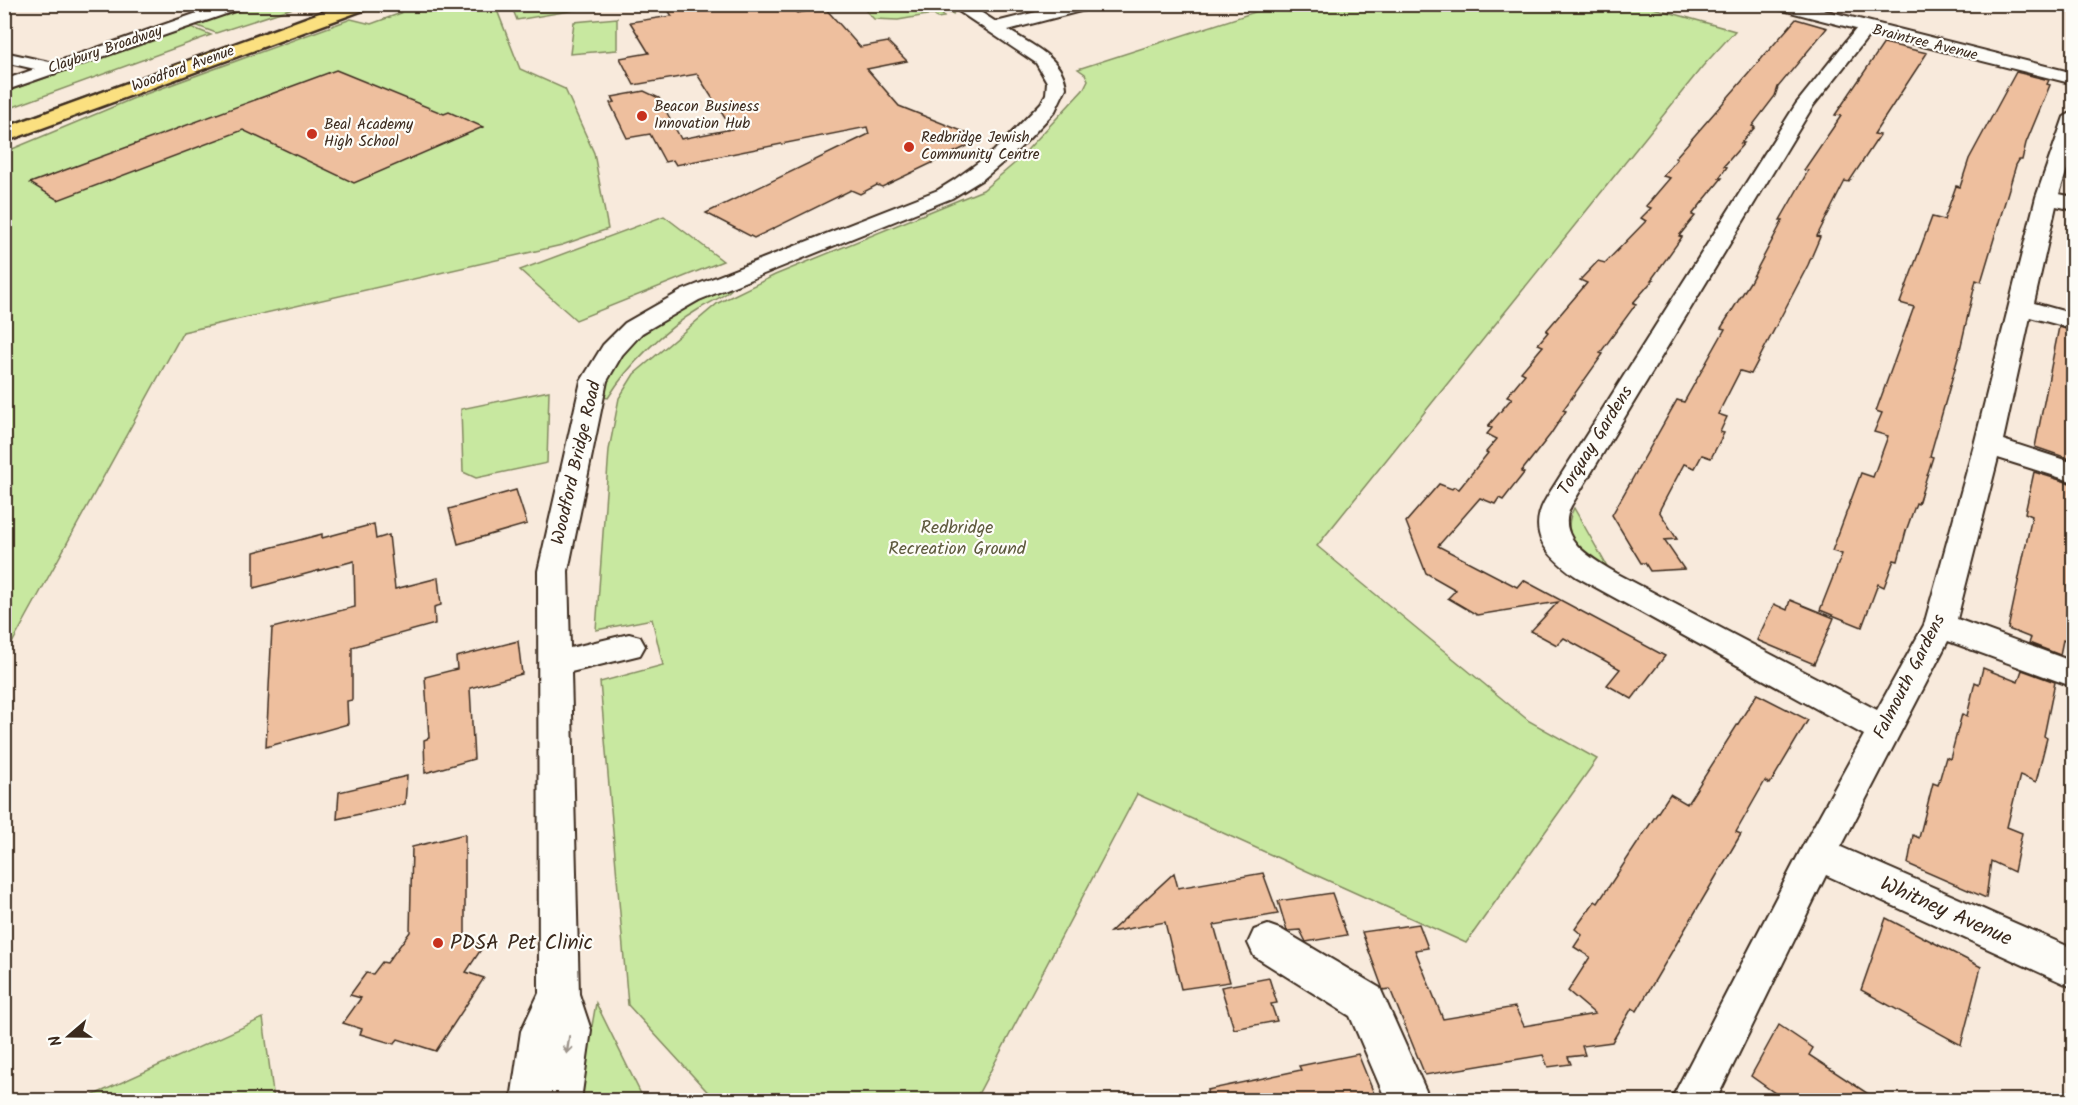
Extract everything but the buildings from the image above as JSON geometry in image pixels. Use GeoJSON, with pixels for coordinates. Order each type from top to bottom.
{"type":"FeatureCollection","features":[{"type":"Feature","properties":{"kind":"highway","name":"Woodford Avenue"},"geometry":{"type":"LineString","coordinates":[[4,121],[327,4]]}},
{"type":"Feature","properties":{"kind":"highway","name":"Woodford Avenue"},"geometry":{"type":"LineString","coordinates":[[4,136],[229,51],[363,4]]}},
{"type":"Feature","properties":{"kind":"street","name":"Claybury Broadway"},"geometry":{"type":"LineString","coordinates":[[4,86],[240,4]]}},
{"type":"Feature","properties":{"kind":"street","name":"Woodford Bridge Road"},"geometry":{"type":"LineString","coordinates":[[559,1101],[570,1030],[559,994],[553,572],[558,540],[594,381],[606,356],[627,333],[654,313],[691,295],[945,194],[980,174],[1003,156],[1055,98],[1059,84],[1054,70],[1042,59],[956,4]]}},
{"type":"Feature","properties":{"kind":"street"},"geometry":{"type":"LineString","coordinates":[[994,28],[1090,4]]}},
{"type":"Feature","properties":{"kind":"street","name":"Braintree Avenue"},"geometry":{"type":"LineString","coordinates":[[1777,4],[1865,29],[2073,79]]}},
{"type":"Feature","properties":{"kind":"street","name":"Torquay Gardens"},"geometry":{"type":"LineString","coordinates":[[1865,29],[1805,104],[1572,480],[1552,518],[1556,540],[1574,560],[1605,581],[1884,730]]}},
{"type":"Feature","properties":{"kind":"street"},"geometry":{"type":"LineString","coordinates":[[4,57],[53,68]]}},
{"type":"Feature","properties":{"kind":"street","name":"Falmouth Gardens"},"geometry":{"type":"LineString","coordinates":[[1693,1101],[1818,854],[1940,625],[1988,445],[2020,307],[2060,200],[2073,117]]}},
{"type":"Feature","properties":{"kind":"street"},"geometry":{"type":"LineString","coordinates":[[2020,307],[2073,322]]}},
{"type":"Feature","properties":{"kind":"street"},"geometry":{"type":"LineString","coordinates":[[1988,445],[2073,473]]}},
{"type":"Feature","properties":{"kind":"street"},"geometry":{"type":"LineString","coordinates":[[1940,625],[2073,675]]}},
{"type":"Feature","properties":{"kind":"street"},"geometry":{"type":"LineString","coordinates":[[554,664],[629,646]]}},
{"type":"Feature","properties":{"kind":"street","name":"Whitney Avenue"},"geometry":{"type":"LineString","coordinates":[[1818,854],[2073,969]]}},
{"type":"Feature","properties":{"kind":"street"},"geometry":{"type":"LineString","coordinates":[[1268,943],[1365,1002],[1408,1101]]}},
{"type":"Feature","properties":{"kind":"street","name":"Woodford Bridge Road"},"geometry":{"type":"LineString","coordinates":[[533,1101],[542,1030],[559,994]]}},
{"type":"Feature","properties":{"kind":"green space"},"geometry":{"type":"Polygon","coordinates":[[[604,4],[517,20],[511,5],[604,4]]]}},
{"type":"Feature","properties":{"kind":"green space","name":"Redbridge Recreation Ground"},"geometry":{"type":"Polygon","coordinates":[[[1280,4],[1643,5],[1735,31],[1702,67],[1317,546],[1529,721],[1597,759],[1466,943],[1137,794],[975,1100],[715,1100],[628,1005],[600,682],[663,665],[652,619],[596,630],[609,450],[619,398],[634,374],[718,303],[775,275],[983,190],[1015,163],[1083,90],[1088,80],[1085,74],[1078,69],[1280,4]]]}},
{"type":"Feature","properties":{"kind":"green space"},"geometry":{"type":"Polygon","coordinates":[[[257,5],[302,5],[216,33],[195,25],[257,5]]]}},
{"type":"Feature","properties":{"kind":"green space"},"geometry":{"type":"Polygon","coordinates":[[[339,5],[351,5],[5,131],[4,126],[339,5]]]}},
{"type":"Feature","properties":{"kind":"green space"},"geometry":{"type":"Polygon","coordinates":[[[495,5],[520,69],[565,89],[594,153],[608,229],[562,245],[183,332],[5,656],[5,152],[132,99],[351,19],[371,24],[401,13],[390,6],[495,5]]]}},
{"type":"Feature","properties":{"kind":"green space"},"geometry":{"type":"Polygon","coordinates":[[[860,5],[942,14],[944,17],[937,18],[933,14],[898,20],[874,19],[860,5]]]}},
{"type":"Feature","properties":{"kind":"green space"},"geometry":{"type":"Polygon","coordinates":[[[873,5],[940,5],[954,14],[947,12],[873,5]]]}},
{"type":"Feature","properties":{"kind":"green space"},"geometry":{"type":"Polygon","coordinates":[[[617,18],[617,50],[570,54],[574,22],[617,18]]]}},
{"type":"Feature","properties":{"kind":"green space"},"geometry":{"type":"Polygon","coordinates":[[[191,27],[211,35],[5,110],[5,92],[191,27]]]}},
{"type":"Feature","properties":{"kind":"green space"},"geometry":{"type":"Polygon","coordinates":[[[664,216],[723,261],[576,320],[520,270],[664,216]]]}},
{"type":"Feature","properties":{"kind":"green space"},"geometry":{"type":"Polygon","coordinates":[[[733,287],[686,317],[661,337],[626,373],[608,398],[603,397],[611,375],[622,356],[636,340],[672,315],[733,287]]]}},
{"type":"Feature","properties":{"kind":"green space"},"geometry":{"type":"Polygon","coordinates":[[[549,391],[547,463],[476,478],[463,472],[461,409],[549,391]]]}},
{"type":"Feature","properties":{"kind":"green space"},"geometry":{"type":"Polygon","coordinates":[[[1574,508],[1608,568],[1606,571],[1582,551],[1571,537],[1569,528],[1574,508]]]}},
{"type":"Feature","properties":{"kind":"green space"},"geometry":{"type":"Polygon","coordinates":[[[596,1003],[644,1100],[579,1100],[596,1003]]]}},
{"type":"Feature","properties":{"kind":"green space"},"geometry":{"type":"Polygon","coordinates":[[[263,1018],[274,1100],[83,1100],[263,1018]]]}},
{"type":"Feature","properties":{"kind":"place","name":"Beacon Business Innovation Hub"},"geometry":{"type":"Point","coordinates":[642,116]}},
{"type":"Feature","properties":{"kind":"place","name":"Beal Academy High School"},"geometry":{"type":"Point","coordinates":[312,134]}},
{"type":"Feature","properties":{"kind":"place","name":"Redbridge Jewish Community Centre"},"geometry":{"type":"Point","coordinates":[909,147]}},
{"type":"Feature","properties":{"kind":"place","name":"PDSA Pet Clinic"},"geometry":{"type":"Point","coordinates":[438,943]}}]}
